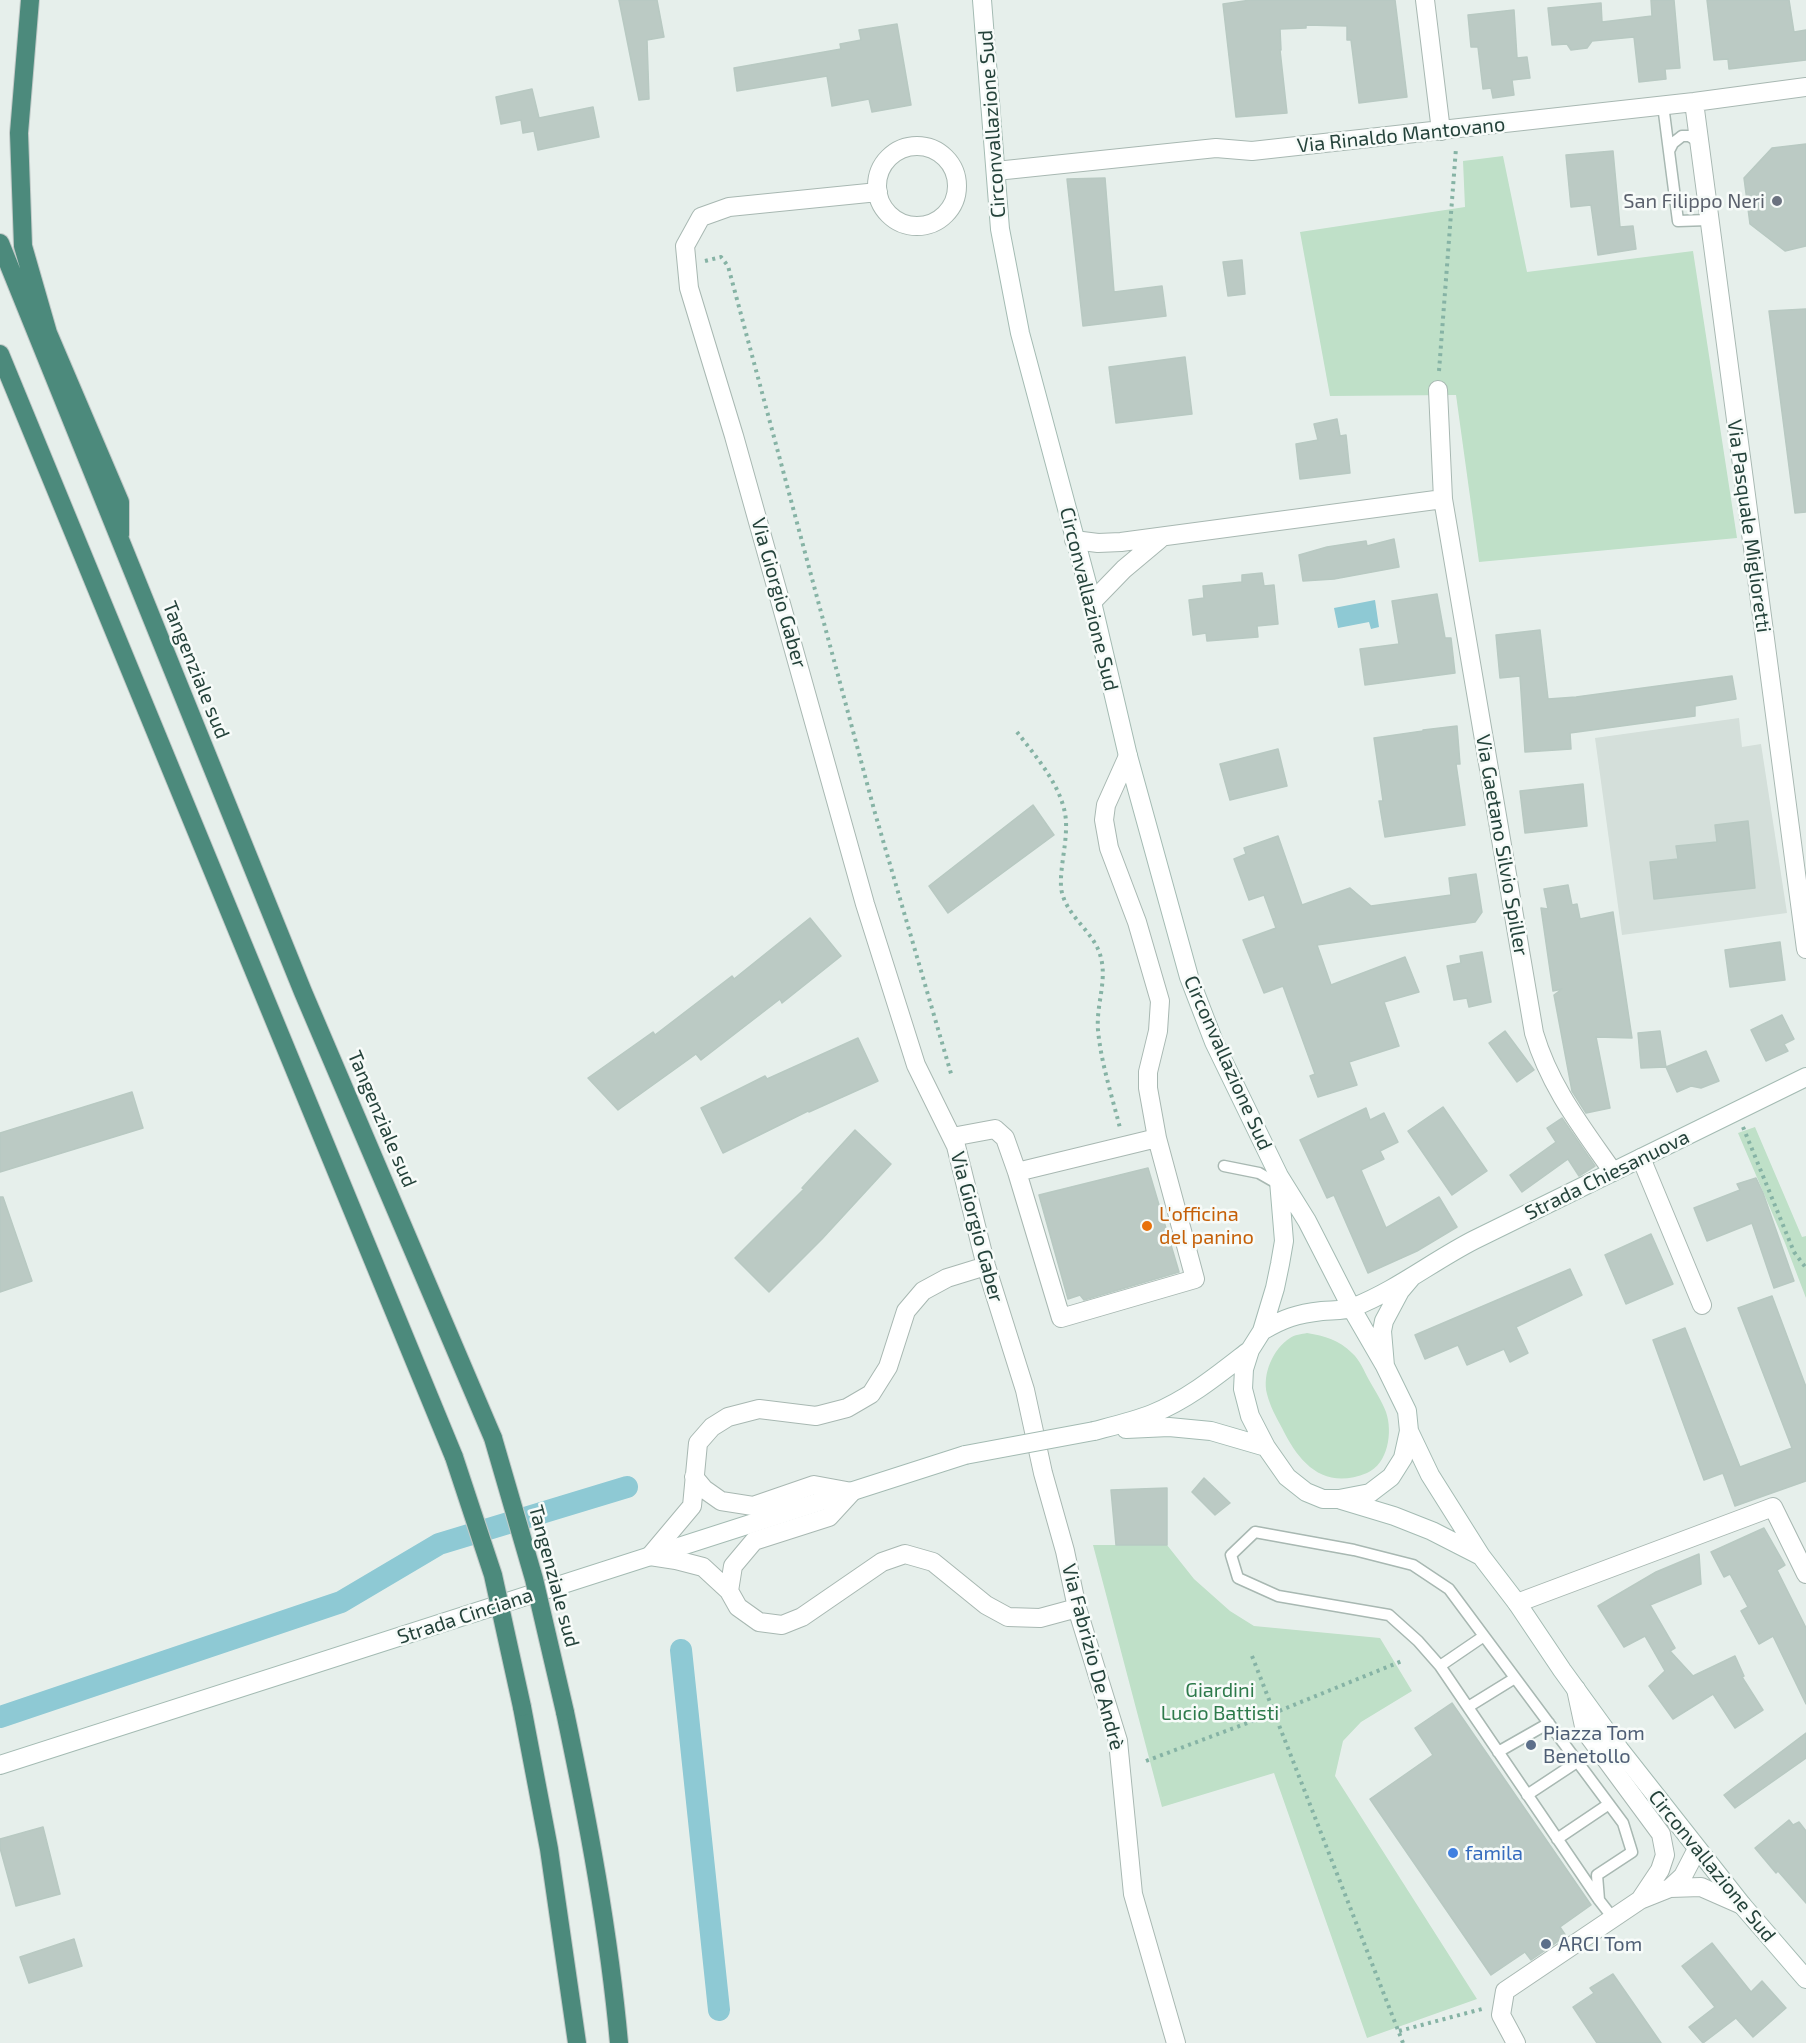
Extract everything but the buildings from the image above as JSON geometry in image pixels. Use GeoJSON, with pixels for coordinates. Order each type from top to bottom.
{"type":"FeatureCollection","features":[{"type":"Feature","properties":{"kind":"highway"},"geometry":{"type":"LineString","coordinates":[[30,0],[18,133],[23,246],[48,333],[120,502],[120,543]]}},
{"type":"Feature","properties":{"kind":"highway","name":"Tangenziale sud"},"geometry":{"type":"LineString","coordinates":[[0,243],[303,992],[494,1438],[534,1579],[589,1827],[619,2043]]}},
{"type":"Feature","properties":{"kind":"highway"},"geometry":{"type":"LineString","coordinates":[[0,354],[454,1456],[493,1575],[522,1707],[549,1849],[577,2043]]}},
{"type":"Feature","properties":{"kind":"street","name":"Circonvallazione Sud"},"geometry":{"type":"LineString","coordinates":[[982,0],[1000,229],[1020,333],[1092,602],[1128,756],[1189,977],[1214,1042],[1279,1180],[1307,1221],[1352,1309]]}},
{"type":"Feature","properties":{"kind":"street"},"geometry":{"type":"LineString","coordinates":[[1425,0],[1441,131]]}},
{"type":"Feature","properties":{"kind":"street","name":"Via Rinaldo Mantovano"},"geometry":{"type":"LineString","coordinates":[[996,171],[1216,148],[1252,151],[1694,102],[1806,87]]}},
{"type":"Feature","properties":{"kind":"street","name":"Via Pasquale Miglioretti"},"geometry":{"type":"LineString","coordinates":[[1694,102],[1806,949]]}},
{"type":"Feature","properties":{"kind":"street"},"geometry":{"type":"LineString","coordinates":[[911,146],[924,146],[941,154],[953,168],[957,180],[957,194],[952,206],[942,217],[930,223],[917,225],[903,223],[891,216],[882,205],[878,192],[878,179],[889,157],[911,146]]}},
{"type":"Feature","properties":{"kind":"street","name":"Via Giorgio Gaber"},"geometry":{"type":"LineString","coordinates":[[878,192],[729,207],[701,217],[685,246],[689,288],[737,447],[865,904],[916,1065],[956,1146],[986,1266],[1025,1390],[1043,1473],[1065,1551]]}},
{"type":"Feature","properties":{"kind":"street","name":"Via Gaetano Silvio Spiller"},"geometry":{"type":"LineString","coordinates":[[1438,390],[1443,499],[1534,1033],[1545,1067],[1566,1105],[1613,1172]]}},
{"type":"Feature","properties":{"kind":"street"},"geometry":{"type":"LineString","coordinates":[[1074,540],[1098,543],[1161,538],[1443,499]]}},
{"type":"Feature","properties":{"kind":"street"},"geometry":{"type":"LineString","coordinates":[[1092,602],[1124,568],[1161,538]]}},
{"type":"Feature","properties":{"kind":"street"},"geometry":{"type":"LineString","coordinates":[[1017,1172],[1157,1138],[1148,1088],[1148,1072],[1158,1031],[1160,1001],[1137,922],[1109,848],[1104,820],[1106,806],[1128,756]]}},
{"type":"Feature","properties":{"kind":"street","name":"Strada Chiesanuova"},"geometry":{"type":"LineString","coordinates":[[1412,1278],[1453,1251],[1806,1077]]}},
{"type":"Feature","properties":{"kind":"street","name":"Via Giorgio Gaber"},"geometry":{"type":"LineString","coordinates":[[952,1137],[995,1129],[1005,1138],[1061,1318],[1195,1279],[1157,1138]]}},
{"type":"Feature","properties":{"kind":"street"},"geometry":{"type":"LineString","coordinates":[[1641,1158],[1702,1305]]}},
{"type":"Feature","properties":{"kind":"street","name":"Circonvallazione Sud"},"geometry":{"type":"LineString","coordinates":[[1279,1180],[1284,1241],[1275,1288],[1262,1331],[1250,1350],[1244,1369],[1244,1389],[1250,1416],[1266,1447],[1287,1477],[1306,1492],[1323,1499],[1339,1499],[1370,1493],[1391,1477],[1403,1458],[1409,1431],[1407,1412],[1385,1366],[1382,1331],[1394,1299],[1412,1278]]}},
{"type":"Feature","properties":{"kind":"street"},"geometry":{"type":"LineString","coordinates":[[650,1556],[692,1506],[698,1443],[712,1427],[728,1417],[759,1409],[816,1416],[847,1408],[872,1394],[888,1366],[906,1311],[923,1291],[947,1278],[986,1266]]}},
{"type":"Feature","properties":{"kind":"street","name":"Circonvallazione Sud"},"geometry":{"type":"LineString","coordinates":[[1262,1331],[1283,1318],[1315,1312],[1352,1309],[1412,1278]]}},
{"type":"Feature","properties":{"kind":"street"},"geometry":{"type":"LineString","coordinates":[[1352,1309],[1385,1366]]}},
{"type":"Feature","properties":{"kind":"street","name":"Circonvallazione Sud"},"geometry":{"type":"LineString","coordinates":[[1094,1431],[1151,1414],[1193,1393],[1250,1350]]}},
{"type":"Feature","properties":{"kind":"street"},"geometry":{"type":"LineString","coordinates":[[1094,1431],[1184,1428],[1211,1431],[1266,1447]]}},
{"type":"Feature","properties":{"kind":"street","name":"Strada Cinciana"},"geometry":{"type":"LineString","coordinates":[[0,1765],[965,1455],[1094,1431]]}},
{"type":"Feature","properties":{"kind":"street","name":"Circonvallazione Sud"},"geometry":{"type":"LineString","coordinates":[[1409,1431],[1430,1475],[1480,1556],[1517,1603],[1620,1750],[1742,1905],[1806,1979]]}},
{"type":"Feature","properties":{"kind":"street"},"geometry":{"type":"LineString","coordinates":[[694,1476],[704,1489],[721,1501],[753,1506],[814,1485],[852,1492]]}},
{"type":"Feature","properties":{"kind":"street"},"geometry":{"type":"LineString","coordinates":[[729,1591],[733,1566],[754,1541],[829,1517],[852,1492]]}},
{"type":"Feature","properties":{"kind":"street","name":"Circonvallazione Sud"},"geometry":{"type":"LineString","coordinates":[[1339,1499],[1394,1516],[1432,1531],[1480,1556]]}},
{"type":"Feature","properties":{"kind":"street"},"geometry":{"type":"LineString","coordinates":[[1517,1603],[1773,1507],[1806,1574]]}},
{"type":"Feature","properties":{"kind":"street","name":"Via Fabrizio De Andrè"},"geometry":{"type":"LineString","coordinates":[[1065,1551],[1077,1608],[1118,1741],[1133,1894],[1176,2043]]}},
{"type":"Feature","properties":{"kind":"street"},"geometry":{"type":"LineString","coordinates":[[650,1556],[703,1567],[729,1591],[738,1607],[759,1622],[782,1625],[802,1617],[882,1562],[905,1554],[933,1562],[986,1605],[1008,1617],[1040,1618],[1077,1608]]}},
{"type":"Feature","properties":{"kind":"street"},"geometry":{"type":"LineString","coordinates":[[1576,1688],[1585,1731],[1661,1834],[1665,1854],[1660,1870],[1640,1900]]}},
{"type":"Feature","properties":{"kind":"street"},"geometry":{"type":"LineString","coordinates":[[1670,1888],[1683,1876],[1697,1849]]}},
{"type":"Feature","properties":{"kind":"street"},"geometry":{"type":"LineString","coordinates":[[1516,2043],[1501,2015],[1505,1991],[1640,1900],[1670,1888],[1701,1887],[1742,1905]]}},
{"type":"Feature","properties":{"kind":"lane"},"geometry":{"type":"LineString","coordinates":[[1663,105],[1678,221],[1708,220]]}},
{"type":"Feature","properties":{"kind":"lane"},"geometry":{"type":"LineString","coordinates":[[1669,151],[1673,143],[1682,136],[1689,136],[1699,142]]}},
{"type":"Feature","properties":{"kind":"lane"},"geometry":{"type":"LineString","coordinates":[[1224,1166],[1279,1180]]}},
{"type":"Feature","properties":{"kind":"lane"},"geometry":{"type":"LineString","coordinates":[[1599,1900],[1597,1875],[1632,1852],[1623,1823],[1449,1589],[1413,1565],[1354,1550],[1255,1532],[1231,1555],[1238,1578],[1278,1596],[1389,1615],[1418,1641],[1440,1666],[1557,1839],[1599,1900],[1612,1918]]}},
{"type":"Feature","properties":{"kind":"lane"},"geometry":{"type":"LineString","coordinates":[[1440,1666],[1484,1636]]}},
{"type":"Feature","properties":{"kind":"lane"},"geometry":{"type":"LineString","coordinates":[[1468,1707],[1515,1678]]}},
{"type":"Feature","properties":{"kind":"lane"},"geometry":{"type":"LineString","coordinates":[[1498,1752],[1549,1724]]}},
{"type":"Feature","properties":{"kind":"lane"},"geometry":{"type":"LineString","coordinates":[[1527,1795],[1577,1762]]}},
{"type":"Feature","properties":{"kind":"lane"},"geometry":{"type":"LineString","coordinates":[[1557,1839],[1608,1804]]}},
{"type":"Feature","properties":{"kind":"path"},"geometry":{"type":"LineString","coordinates":[[1438,390],[1456,146]]}},
{"type":"Feature","properties":{"kind":"path"},"geometry":{"type":"LineString","coordinates":[[687,265],[721,257],[728,266],[875,813],[952,1077]]}},
{"type":"Feature","properties":{"kind":"path"},"geometry":{"type":"LineString","coordinates":[[1017,732],[1054,783],[1062,804],[1067,825],[1061,887],[1065,903],[1101,954],[1104,971],[1102,993],[1097,1011],[1098,1031],[1104,1066],[1124,1146]]}},
{"type":"Feature","properties":{"kind":"path"},"geometry":{"type":"LineString","coordinates":[[1737,1112],[1794,1252],[1806,1268]]}},
{"type":"Feature","properties":{"kind":"path"},"geometry":{"type":"LineString","coordinates":[[1252,1656],[1403,2043]]}},
{"type":"Feature","properties":{"kind":"path"},"geometry":{"type":"LineString","coordinates":[[1146,1761],[1274,1713],[1402,1661]]}},
{"type":"Feature","properties":{"kind":"path"},"geometry":{"type":"LineString","coordinates":[[1399,2031],[1503,2004]]}},
{"type":"Feature","properties":{"kind":"shaded area"},"geometry":{"type":"Polygon","coordinates":[[[1739,718],[1742,747],[1761,744],[1787,913],[1622,935],[1595,738],[1739,718]]]}},
{"type":"Feature","properties":{"kind":"green space"},"geometry":{"type":"Polygon","coordinates":[[[1503,156],[1527,272],[1693,251],[1737,538],[1479,562],[1456,395],[1330,396],[1300,232],[1465,207],[1463,161],[1503,156]]]}},
{"type":"Feature","properties":{"kind":"green space"},"geometry":{"type":"Polygon","coordinates":[[[1755,1127],[1802,1237],[1806,1236],[1806,1298],[1738,1133],[1755,1127]]]}},
{"type":"Feature","properties":{"kind":"green space"},"geometry":{"type":"Polygon","coordinates":[[[1307,1333],[1331,1339],[1352,1353],[1360,1362],[1384,1408],[1389,1429],[1387,1447],[1380,1462],[1367,1473],[1352,1478],[1338,1478],[1326,1476],[1315,1470],[1296,1452],[1271,1407],[1266,1386],[1270,1363],[1274,1355],[1290,1338],[1307,1333]]]}},
{"type":"Feature","properties":{"kind":"green space","name":"Giardini Lucio Battisti"},"geometry":{"type":"Polygon","coordinates":[[[1093,1545],[1167,1545],[1194,1579],[1230,1611],[1254,1626],[1380,1638],[1412,1691],[1361,1722],[1343,1741],[1335,1776],[1477,1999],[1367,2038],[1274,1773],[1162,1807],[1093,1545]]]}},
{"type":"Feature","properties":{"kind":"water"},"geometry":{"type":"Polygon","coordinates":[[[1375,600],[1379,627],[1371,629],[1369,622],[1338,628],[1334,608],[1375,600]]]}},
{"type":"Feature","properties":{"kind":"waterway"},"geometry":{"type":"LineString","coordinates":[[0,1717],[341,1602],[439,1544],[627,1487]]}},
{"type":"Feature","properties":{"kind":"waterway"},"geometry":{"type":"LineString","coordinates":[[681,1650],[719,2010]]}},
{"type":"Feature","properties":{"kind":"place","name":"San Filippo Neri"},"geometry":{"type":"Point","coordinates":[1777,201]}},
{"type":"Feature","properties":{"kind":"place","name":"L'officina del panino"},"geometry":{"type":"Point","coordinates":[1147,1226]}},
{"type":"Feature","properties":{"kind":"place","name":"Piazza Tom Benetollo"},"geometry":{"type":"Point","coordinates":[1531,1745]}},
{"type":"Feature","properties":{"kind":"place","name":"famila"},"geometry":{"type":"Point","coordinates":[1453,1853]}},
{"type":"Feature","properties":{"kind":"place","name":"ARCI Tom"},"geometry":{"type":"Point","coordinates":[1546,1944]}}]}
